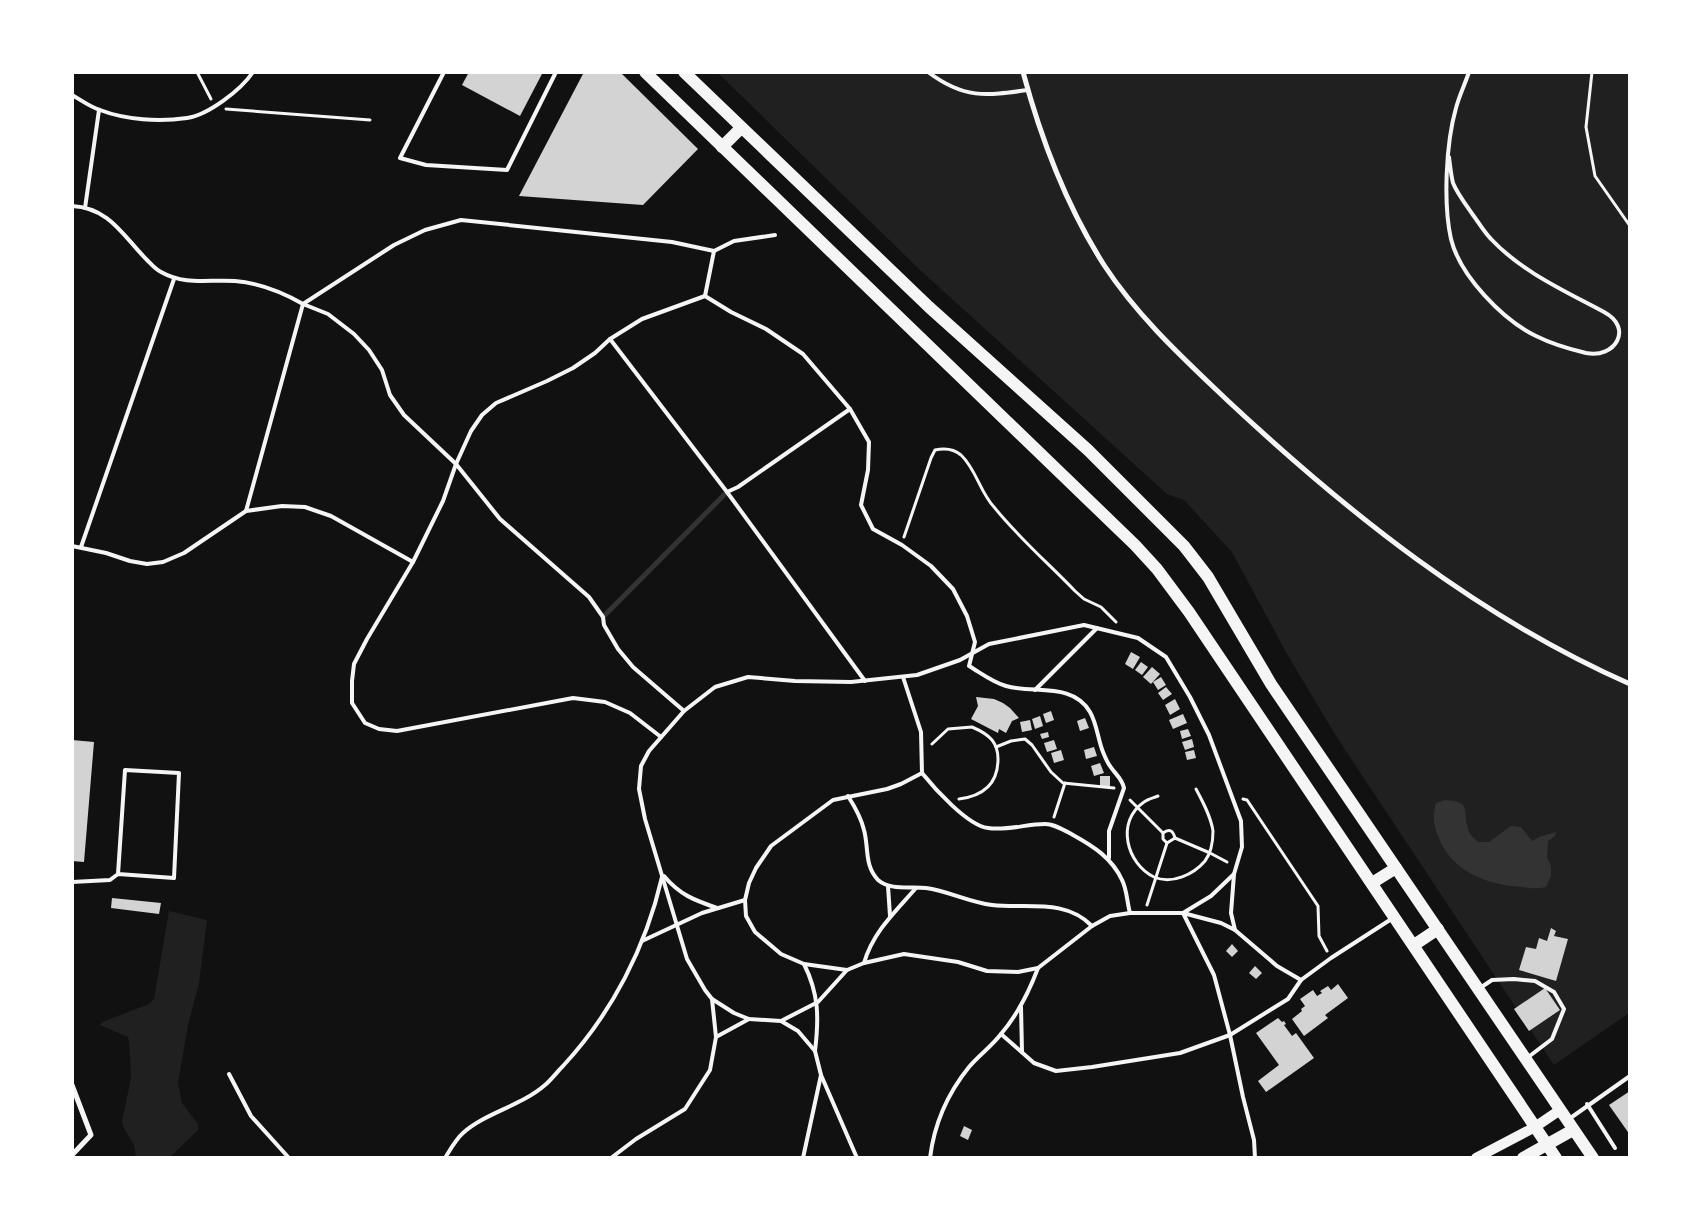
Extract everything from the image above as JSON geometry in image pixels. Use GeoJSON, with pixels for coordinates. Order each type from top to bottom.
{"type":"FeatureCollection","features":[{"type":"Feature","properties":{"kind":"main road"},"geometry":{"type":"LineString","coordinates":[[645,72],[1005,419],[1157,569],[1372,883],[1556,1158]]}},
{"type":"Feature","properties":{"kind":"main road"},"geometry":{"type":"LineString","coordinates":[[684,72],[929,307],[1088,450],[1184,546],[1208,577],[1271,684],[1593,1158]]}},
{"type":"Feature","properties":{"kind":"main road"},"geometry":{"type":"LineString","coordinates":[[722,147],[741,128]]}},
{"type":"Feature","properties":{"kind":"main road"},"geometry":{"type":"LineString","coordinates":[[1372,883],[1396,868]]}},
{"type":"Feature","properties":{"kind":"main road"},"geometry":{"type":"LineString","coordinates":[[1414,945],[1438,929]]}},
{"type":"Feature","properties":{"kind":"main road"},"geometry":{"type":"LineString","coordinates":[[1476,1158],[1535,1126],[1567,1120]]}},
{"type":"Feature","properties":{"kind":"main road"},"geometry":{"type":"LineString","coordinates":[[1523,1158],[1548,1145],[1567,1120]]}},
{"type":"Feature","properties":{"kind":"street"},"geometry":{"type":"LineString","coordinates":[[1023,72],[1056,168],[1074,210],[1095,250],[1134,306],[1184,358],[1254,425],[1315,479],[1424,564],[1519,628],[1567,654],[1630,684]]}},
{"type":"Feature","properties":{"kind":"street"},"geometry":{"type":"LineString","coordinates":[[72,1085],[91,1135],[72,1154]]}},
{"type":"Feature","properties":{"kind":"lane"},"geometry":{"type":"LineString","coordinates":[[72,95],[99,110],[140,120],[189,118],[222,103],[248,79],[252,72]]}},
{"type":"Feature","properties":{"kind":"lane"},"geometry":{"type":"LineString","coordinates":[[444,72],[400,158],[426,165],[507,170],[556,72]]}},
{"type":"Feature","properties":{"kind":"lane"},"geometry":{"type":"LineString","coordinates":[[928,72],[941,83],[959,91],[976,94],[998,94],[1028,90]]}},
{"type":"Feature","properties":{"kind":"lane"},"geometry":{"type":"LineString","coordinates":[[1449,156],[1453,183],[1468,208],[1490,238],[1511,258],[1540,278],[1608,314],[1618,325],[1620,336],[1616,343],[1606,351],[1596,355],[1570,350],[1536,336],[1518,326],[1504,313],[1478,287],[1461,262],[1451,239],[1447,207],[1449,156],[1455,111],[1470,72]]}},
{"type":"Feature","properties":{"kind":"lane"},"geometry":{"type":"LineString","coordinates":[[85,208],[99,110]]}},
{"type":"Feature","properties":{"kind":"lane"},"geometry":{"type":"LineString","coordinates":[[72,206],[94,210],[119,228],[159,272],[174,279],[204,282],[235,281],[266,287],[284,293],[303,304],[328,314],[354,334],[382,370],[390,395],[404,415],[456,464],[500,519],[589,597],[603,617],[604,625],[618,649],[633,667],[684,711]]}},
{"type":"Feature","properties":{"kind":"lane"},"geometry":{"type":"LineString","coordinates":[[246,511],[303,304],[394,245],[425,230],[461,220],[672,242],[714,251],[734,241],[775,235]]}},
{"type":"Feature","properties":{"kind":"lane"},"geometry":{"type":"LineString","coordinates":[[705,296],[714,251]]}},
{"type":"Feature","properties":{"kind":"lane"},"geometry":{"type":"LineString","coordinates":[[81,547],[174,279]]}},
{"type":"Feature","properties":{"kind":"lane"},"geometry":{"type":"LineString","coordinates":[[661,737],[630,713],[605,702],[573,698],[396,731],[379,729],[364,723],[352,703],[352,681],[354,664],[413,562],[443,501],[470,431],[482,415],[496,403],[548,381],[572,368],[610,339],[642,318],[705,296]]}},
{"type":"Feature","properties":{"kind":"lane"},"geometry":{"type":"LineString","coordinates":[[705,296],[731,312],[766,329],[803,354],[850,409],[868,442],[868,470],[862,505],[872,529],[902,545],[931,566],[953,589],[968,616],[975,642],[969,666],[1006,686],[1063,692],[1081,701],[1090,713],[1109,765],[1122,781],[1124,790],[1109,831],[1109,858]]}},
{"type":"Feature","properties":{"kind":"lane"},"geometry":{"type":"LineString","coordinates":[[610,339],[727,492],[865,681]]}},
{"type":"Feature","properties":{"kind":"lane"},"geometry":{"type":"LineString","coordinates":[[727,492],[738,487],[850,409]]}},
{"type":"Feature","properties":{"kind":"lane"},"geometry":{"type":"LineString","coordinates":[[72,546],[147,564],[163,562],[184,553],[246,511],[282,506],[305,507],[331,516],[413,562]]}},
{"type":"Feature","properties":{"kind":"lane"},"geometry":{"type":"LineString","coordinates":[[815,1051],[798,1031],[781,1021],[748,1019],[734,1013],[712,999],[705,990],[687,959],[645,819],[639,789],[641,766],[649,751],[684,711],[715,687],[748,677],[795,681],[865,681],[917,676],[960,660],[989,644],[1084,625],[1138,638],[1166,657],[1190,697],[1209,735],[1241,821],[1242,847],[1234,874],[1231,913],[1235,930]]}},
{"type":"Feature","properties":{"kind":"lane"},"geometry":{"type":"LineString","coordinates":[[1036,690],[1097,628]]}},
{"type":"Feature","properties":{"kind":"lane"},"geometry":{"type":"LineString","coordinates":[[902,677],[921,732],[922,773],[933,787],[969,820],[987,828],[1013,828],[1030,824],[1047,824],[1063,829],[1088,843],[1109,858],[1123,881],[1130,913]]}},
{"type":"Feature","properties":{"kind":"lane"},"geometry":{"type":"LineString","coordinates":[[72,882],[110,880],[118,874],[174,878],[179,773],[124,770],[118,874]]}},
{"type":"Feature","properties":{"kind":"lane"},"geometry":{"type":"LineString","coordinates":[[922,773],[894,787],[833,800],[771,846],[756,868],[749,883],[745,900],[746,916],[755,932],[781,954],[804,964],[847,970],[904,954],[958,962],[987,971],[1018,972],[1038,968],[1092,926],[1110,916],[1130,913],[1183,913],[1221,923],[1235,930],[1277,966],[1301,980]]}},
{"type":"Feature","properties":{"kind":"lane"},"geometry":{"type":"LineString","coordinates":[[848,796],[859,814],[865,832],[866,852],[870,870],[880,881],[888,886],[938,890],[991,905],[1060,908],[1087,920],[1092,926]]}},
{"type":"Feature","properties":{"kind":"lane"},"geometry":{"type":"LineString","coordinates":[[1183,913],[1211,896],[1234,874]]}},
{"type":"Feature","properties":{"kind":"lane"},"geometry":{"type":"LineString","coordinates":[[662,875],[674,888],[689,898],[718,908]]}},
{"type":"Feature","properties":{"kind":"lane"},"geometry":{"type":"LineString","coordinates":[[445,1158],[463,1133],[487,1117],[514,1105],[544,1086],[578,1050],[612,1003],[627,975],[655,905],[662,875]]}},
{"type":"Feature","properties":{"kind":"lane"},"geometry":{"type":"LineString","coordinates":[[888,886],[890,916]]}},
{"type":"Feature","properties":{"kind":"lane"},"geometry":{"type":"LineString","coordinates":[[864,964],[868,949],[890,916],[916,888]]}},
{"type":"Feature","properties":{"kind":"lane"},"geometry":{"type":"LineString","coordinates":[[642,941],[676,924],[745,900]]}},
{"type":"Feature","properties":{"kind":"lane"},"geometry":{"type":"LineString","coordinates":[[1183,913],[1214,976],[1230,1035],[1254,1140],[1255,1158]]}},
{"type":"Feature","properties":{"kind":"lane"},"geometry":{"type":"LineString","coordinates":[[1001,1034],[1034,1063],[1056,1071],[1180,1053],[1230,1035],[1288,999],[1301,980],[1330,958],[1395,917]]}},
{"type":"Feature","properties":{"kind":"lane"},"geometry":{"type":"LineString","coordinates":[[804,964],[818,1002],[818,1029],[815,1051],[821,1074],[857,1158]]}},
{"type":"Feature","properties":{"kind":"lane"},"geometry":{"type":"LineString","coordinates":[[930,1158],[944,1104],[969,1068],[1001,1034],[1021,1007],[1038,968]]}},
{"type":"Feature","properties":{"kind":"lane"},"geometry":{"type":"LineString","coordinates":[[781,1021],[818,1002],[847,970]]}},
{"type":"Feature","properties":{"kind":"lane"},"geometry":{"type":"LineString","coordinates":[[1478,989],[1492,980],[1514,979],[1535,981],[1554,992],[1564,1009],[1552,1039],[1525,1059]]}},
{"type":"Feature","properties":{"kind":"lane"},"geometry":{"type":"LineString","coordinates":[[611,1158],[636,1139],[685,1109],[710,1070],[716,1037],[712,999]]}},
{"type":"Feature","properties":{"kind":"lane"},"geometry":{"type":"LineString","coordinates":[[1021,1007],[1022,1052]]}},
{"type":"Feature","properties":{"kind":"lane"},"geometry":{"type":"LineString","coordinates":[[716,1037],[748,1019]]}},
{"type":"Feature","properties":{"kind":"lane"},"geometry":{"type":"LineString","coordinates":[[229,1074],[251,1116],[289,1158]]}},
{"type":"Feature","properties":{"kind":"lane"},"geometry":{"type":"LineString","coordinates":[[804,1158],[821,1074]]}},
{"type":"Feature","properties":{"kind":"lane"},"geometry":{"type":"LineString","coordinates":[[1567,1120],[1630,1076]]}},
{"type":"Feature","properties":{"kind":"lane"},"geometry":{"type":"LineString","coordinates":[[1588,1104],[1615,1148]]}},
{"type":"Feature","properties":{"kind":"path"},"geometry":{"type":"LineString","coordinates":[[197,72],[213,107],[370,120]]}},
{"type":"Feature","properties":{"kind":"path"},"geometry":{"type":"LineString","coordinates":[[1592,72],[1586,128],[1595,176],[1630,226]]}},
{"type":"Feature","properties":{"kind":"path"},"geometry":{"type":"LineString","coordinates":[[902,545],[935,450],[942,448],[953,450],[960,454],[970,466],[992,506],[1075,591],[1084,599],[1101,607],[1129,636]]}},
{"type":"Feature","properties":{"kind":"path"},"geometry":{"type":"LineString","coordinates":[[922,756],[933,742],[948,730],[955,728],[972,727],[992,740],[998,752],[998,766],[996,776],[988,787],[970,798],[948,800]]}},
{"type":"Feature","properties":{"kind":"path"},"geometry":{"type":"LineString","coordinates":[[996,747],[1011,741],[1025,739],[1032,745],[1051,772],[1065,783],[1124,790],[1138,808],[1163,833],[1163,839],[1167,843]]}},
{"type":"Feature","properties":{"kind":"path"},"geometry":{"type":"LineString","coordinates":[[1051,825],[1065,783]]}},
{"type":"Feature","properties":{"kind":"path"},"geometry":{"type":"LineString","coordinates":[[1158,796],[1144,802],[1138,808],[1130,820],[1127,829],[1127,840],[1130,852],[1136,863],[1144,871],[1156,878],[1175,879],[1185,877],[1206,860],[1210,853],[1213,831],[1196,789]]}},
{"type":"Feature","properties":{"kind":"path"},"geometry":{"type":"LineString","coordinates":[[1232,794],[1247,800],[1318,906],[1319,936],[1330,958]]}},
{"type":"Feature","properties":{"kind":"path"},"geometry":{"type":"LineString","coordinates":[[1163,833],[1171,830],[1176,838],[1210,853],[1236,869]]}},
{"type":"Feature","properties":{"kind":"path"},"geometry":{"type":"LineString","coordinates":[[1145,913],[1167,843],[1176,838]]}},
{"type":"Feature","properties":{"kind":"shaded area"},"geometry":{"type":"Polygon","coordinates":[[[718,73],[1629,73],[1629,1013],[1554,1065],[1336,736],[1287,654],[1232,552],[1184,500],[1167,494],[920,270],[718,73]]]}},
{"type":"Feature","properties":{"kind":"shaded area"},"geometry":{"type":"Polygon","coordinates":[[[1445,800],[1463,805],[1469,831],[1478,842],[1489,842],[1511,826],[1521,827],[1532,841],[1556,832],[1555,836],[1548,841],[1547,857],[1551,866],[1551,876],[1546,887],[1531,888],[1496,883],[1471,874],[1460,866],[1450,857],[1443,846],[1435,826],[1434,814],[1436,803],[1445,800]]]}},
{"type":"Feature","properties":{"kind":"shaded area"},"geometry":{"type":"Polygon","coordinates":[[[169,911],[207,920],[199,983],[188,1025],[178,1083],[182,1103],[198,1124],[198,1130],[170,1157],[135,1157],[135,1147],[122,1121],[131,1078],[128,1037],[100,1025],[102,1022],[149,1004],[154,999],[169,911]]]}},
{"type":"Feature","properties":{"kind":"building"},"geometry":{"type":"Polygon","coordinates":[[[469,72],[543,72],[520,116],[462,85],[469,72]]]}},
{"type":"Feature","properties":{"kind":"building"},"geometry":{"type":"Polygon","coordinates":[[[584,72],[620,72],[698,149],[643,205],[519,196],[584,72]]]}},
{"type":"Feature","properties":{"kind":"building"},"geometry":{"type":"Polygon","coordinates":[[[1131,652],[1140,657],[1133,669],[1125,664],[1131,652]]]}},
{"type":"Feature","properties":{"kind":"building"},"geometry":{"type":"Polygon","coordinates":[[[1141,662],[1148,667],[1142,675],[1135,670],[1141,662]]]}},
{"type":"Feature","properties":{"kind":"building"},"geometry":{"type":"Polygon","coordinates":[[[1152,667],[1160,674],[1151,684],[1143,677],[1152,667]]]}},
{"type":"Feature","properties":{"kind":"building"},"geometry":{"type":"Polygon","coordinates":[[[1161,677],[1166,685],[1158,690],[1153,682],[1161,677]]]}},
{"type":"Feature","properties":{"kind":"building"},"geometry":{"type":"Polygon","coordinates":[[[1166,687],[1172,694],[1163,700],[1158,693],[1166,687]]]}},
{"type":"Feature","properties":{"kind":"building"},"geometry":{"type":"Polygon","coordinates":[[[976,697],[994,699],[1003,703],[1019,718],[1012,721],[1006,733],[999,729],[998,733],[971,719],[978,706],[976,697]]]}},
{"type":"Feature","properties":{"kind":"building"},"geometry":{"type":"Polygon","coordinates":[[[1175,699],[1180,709],[1170,715],[1165,705],[1175,699]]]}},
{"type":"Feature","properties":{"kind":"building"},"geometry":{"type":"Polygon","coordinates":[[[1051,711],[1054,720],[1046,723],[1043,714],[1051,711]]]}},
{"type":"Feature","properties":{"kind":"building"},"geometry":{"type":"Polygon","coordinates":[[[1183,714],[1187,723],[1173,729],[1169,720],[1183,714]]]}},
{"type":"Feature","properties":{"kind":"building"},"geometry":{"type":"Polygon","coordinates":[[[1040,716],[1043,726],[1035,729],[1032,719],[1040,716]]]}},
{"type":"Feature","properties":{"kind":"building"},"geometry":{"type":"Polygon","coordinates":[[[1085,718],[1089,728],[1080,731],[1077,721],[1085,718]]]}},
{"type":"Feature","properties":{"kind":"building"},"geometry":{"type":"Polygon","coordinates":[[[1030,720],[1032,730],[1022,732],[1020,722],[1030,720]]]}},
{"type":"Feature","properties":{"kind":"building"},"geometry":{"type":"Polygon","coordinates":[[[1188,729],[1191,736],[1182,739],[1180,731],[1188,729]]]}},
{"type":"Feature","properties":{"kind":"building"},"geometry":{"type":"Polygon","coordinates":[[[1048,732],[1049,737],[1042,739],[1040,734],[1048,732]]]}},
{"type":"Feature","properties":{"kind":"building"},"geometry":{"type":"Polygon","coordinates":[[[1192,739],[1194,747],[1185,750],[1182,742],[1192,739]]]}},
{"type":"Feature","properties":{"kind":"building"},"geometry":{"type":"Polygon","coordinates":[[[72,740],[94,742],[84,862],[72,861],[72,740]]]}},
{"type":"Feature","properties":{"kind":"building"},"geometry":{"type":"Polygon","coordinates":[[[1054,740],[1057,749],[1047,752],[1044,743],[1054,740]]]}},
{"type":"Feature","properties":{"kind":"building"},"geometry":{"type":"Polygon","coordinates":[[[1094,747],[1097,756],[1086,759],[1084,750],[1094,747]]]}},
{"type":"Feature","properties":{"kind":"building"},"geometry":{"type":"Polygon","coordinates":[[[1061,750],[1064,760],[1054,763],[1051,753],[1061,750]]]}},
{"type":"Feature","properties":{"kind":"building"},"geometry":{"type":"Polygon","coordinates":[[[1194,750],[1196,758],[1187,760],[1185,752],[1194,750]]]}},
{"type":"Feature","properties":{"kind":"building"},"geometry":{"type":"Polygon","coordinates":[[[1100,763],[1104,773],[1094,776],[1091,766],[1100,763]]]}},
{"type":"Feature","properties":{"kind":"building"},"geometry":{"type":"Polygon","coordinates":[[[1100,776],[1110,776],[1110,786],[1100,786],[1100,776]]]}},
{"type":"Feature","properties":{"kind":"building"},"geometry":{"type":"Polygon","coordinates":[[[112,898],[161,903],[159,914],[111,908],[112,898]]]}},
{"type":"Feature","properties":{"kind":"building"},"geometry":{"type":"Polygon","coordinates":[[[1551,928],[1556,931],[1554,936],[1568,939],[1556,981],[1519,970],[1526,947],[1536,949],[1539,938],[1547,941],[1551,928]]]}},
{"type":"Feature","properties":{"kind":"building"},"geometry":{"type":"Polygon","coordinates":[[[1232,944],[1238,951],[1232,957],[1226,951],[1232,944]]]}},
{"type":"Feature","properties":{"kind":"building"},"geometry":{"type":"Polygon","coordinates":[[[1255,966],[1262,973],[1256,979],[1249,973],[1255,966]]]}},
{"type":"Feature","properties":{"kind":"building"},"geometry":{"type":"Polygon","coordinates":[[[1338,984],[1348,998],[1325,1015],[1328,1018],[1304,1036],[1292,1019],[1305,1006],[1300,999],[1313,990],[1317,996],[1322,993],[1320,991],[1328,986],[1331,990],[1338,984]]]}},
{"type":"Feature","properties":{"kind":"building"},"geometry":{"type":"Polygon","coordinates":[[[1545,988],[1560,1010],[1529,1031],[1514,1009],[1545,988]]]}},
{"type":"Feature","properties":{"kind":"building"},"geometry":{"type":"Polygon","coordinates":[[[1278,1018],[1282,1022],[1284,1021],[1286,1024],[1284,1025],[1292,1036],[1296,1033],[1314,1058],[1266,1092],[1258,1081],[1279,1065],[1256,1033],[1278,1018]]]}},
{"type":"Feature","properties":{"kind":"building"},"geometry":{"type":"Polygon","coordinates":[[[1630,1091],[1630,1135],[1609,1105],[1630,1091]]]}},
{"type":"Feature","properties":{"kind":"building"},"geometry":{"type":"Polygon","coordinates":[[[964,1126],[972,1130],[968,1140],[960,1136],[964,1126]]]}},
{"type":"Feature","properties":{"kind":"waterway"},"geometry":{"type":"LineString","coordinates":[[603,617],[727,492]]}}]}
